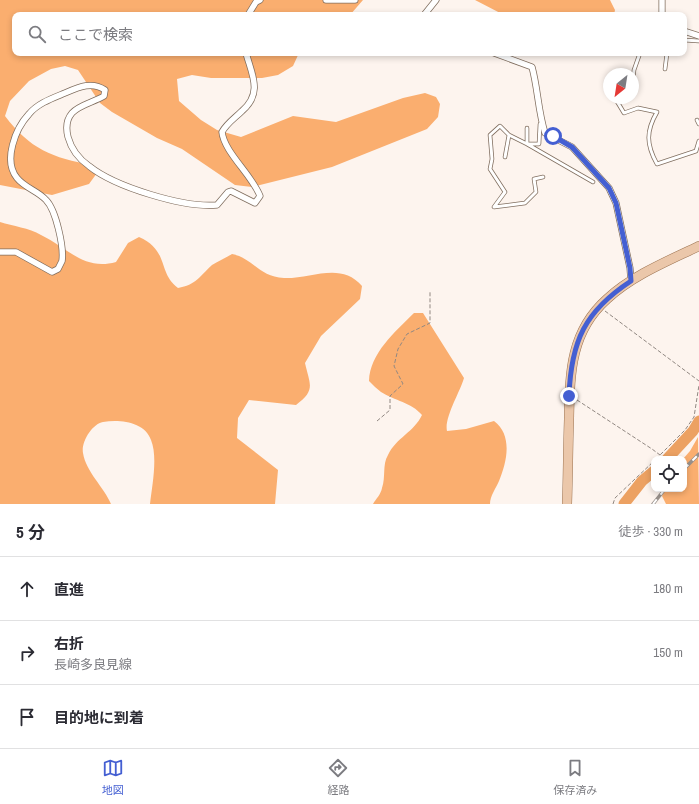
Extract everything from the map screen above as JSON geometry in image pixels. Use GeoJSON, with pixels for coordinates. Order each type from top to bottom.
{"type":"FeatureCollection","features":[{"type":"Feature","properties":{"kind":"main road"},"geometry":{"type":"LineString","coordinates":[[567,504],[569,396],[571,367],[577,341],[590,318],[599,307],[618,290],[631,281],[699,246]]}},
{"type":"Feature","properties":{"kind":"street"},"geometry":{"type":"LineString","coordinates":[[250,12],[256,2],[260,0]]}},
{"type":"Feature","properties":{"kind":"street"},"geometry":{"type":"LineString","coordinates":[[326,0],[356,0]]}},
{"type":"Feature","properties":{"kind":"street"},"geometry":{"type":"LineString","coordinates":[[426,12],[436,0]]}},
{"type":"Feature","properties":{"kind":"street"},"geometry":{"type":"LineString","coordinates":[[662,0],[662,12]]}},
{"type":"Feature","properties":{"kind":"street"},"geometry":{"type":"LineString","coordinates":[[687,32],[699,36]]}},
{"type":"Feature","properties":{"kind":"street"},"geometry":{"type":"LineString","coordinates":[[0,252],[16,252],[52,272],[58,269],[62,261],[61,242],[55,215],[47,201],[16,177],[12,168],[10,157],[16,137],[29,113],[45,101],[74,89],[94,84],[105,90],[104,96],[77,109],[71,114],[67,122],[69,141],[77,155],[89,167],[114,181],[152,195],[186,203],[204,206],[216,205],[228,192],[231,191],[255,203],[260,196],[256,186],[226,145],[222,132],[227,125],[249,105],[254,95],[255,85],[247,56]]}},
{"type":"Feature","properties":{"kind":"street"},"geometry":{"type":"LineString","coordinates":[[502,56],[532,67],[536,82],[541,119],[545,133],[572,147],[609,188],[616,203],[630,268],[631,281]]}},
{"type":"Feature","properties":{"kind":"lane"},"geometry":{"type":"LineString","coordinates":[[687,40],[699,41]]}},
{"type":"Feature","properties":{"kind":"lane"},"geometry":{"type":"LineString","coordinates":[[635,68],[639,56]]}},
{"type":"Feature","properties":{"kind":"lane"},"geometry":{"type":"LineString","coordinates":[[665,69],[667,56]]}},
{"type":"Feature","properties":{"kind":"lane"},"geometry":{"type":"LineString","coordinates":[[619,104],[624,113],[638,108],[657,112],[648,127],[650,152],[657,164],[696,151],[699,141]]}},
{"type":"Feature","properties":{"kind":"lane"},"geometry":{"type":"LineString","coordinates":[[527,144],[539,144],[541,119]]}},
{"type":"Feature","properties":{"kind":"lane"},"geometry":{"type":"LineString","coordinates":[[543,177],[534,179],[536,192],[525,203],[494,207],[505,192],[490,169],[492,159],[490,135],[500,126],[509,135],[593,182]]}},
{"type":"Feature","properties":{"kind":"lane"},"geometry":{"type":"LineString","coordinates":[[527,128],[527,144]]}},
{"type":"Feature","properties":{"kind":"lane"},"geometry":{"type":"LineString","coordinates":[[505,157],[509,135]]}},
{"type":"Feature","properties":{"kind":"path"},"geometry":{"type":"LineString","coordinates":[[377,421],[390,410],[390,396],[403,384],[394,366],[398,349],[406,334],[430,323],[430,291]]}},
{"type":"Feature","properties":{"kind":"path"},"geometry":{"type":"LineString","coordinates":[[599,307],[699,381]]}},
{"type":"Feature","properties":{"kind":"path"},"geometry":{"type":"LineString","coordinates":[[569,396],[652,449],[660,456],[685,430],[694,417],[699,386]]}},
{"type":"Feature","properties":{"kind":"path"},"geometry":{"type":"LineString","coordinates":[[613,504],[615,498],[651,464]]}},
{"type":"Feature","properties":{"kind":"shaded area"},"geometry":{"type":"Polygon","coordinates":[[[0,0],[363,0],[353,12],[12,12],[12,56],[298,56],[293,66],[278,75],[262,78],[211,78],[192,75],[177,79],[179,101],[201,120],[217,130],[241,137],[293,116],[336,122],[403,98],[425,93],[436,97],[440,104],[438,117],[427,129],[332,167],[252,187],[235,185],[182,149],[157,138],[112,112],[100,103],[78,70],[65,66],[51,69],[29,81],[10,101],[5,116],[24,137],[33,144],[65,159],[93,165],[97,173],[89,184],[52,195],[0,185],[0,0]]]}},
{"type":"Feature","properties":{"kind":"shaded area"},"geometry":{"type":"Polygon","coordinates":[[[475,0],[610,0],[615,10],[615,12],[498,12],[475,0]]]}},
{"type":"Feature","properties":{"kind":"shaded area"},"geometry":{"type":"Polygon","coordinates":[[[0,222],[36,233],[51,240],[77,257],[85,261],[95,263],[105,264],[116,262],[128,243],[139,237],[155,249],[167,275],[178,288],[194,282],[212,265],[232,254],[245,259],[262,271],[275,277],[294,278],[325,273],[345,274],[362,286],[360,299],[321,336],[305,363],[310,382],[307,395],[296,405],[249,400],[238,418],[237,438],[278,470],[275,504],[150,504],[154,463],[151,440],[148,434],[138,426],[131,423],[110,421],[99,423],[91,430],[84,444],[83,453],[91,473],[111,504],[0,504],[0,222]]]}},
{"type":"Feature","properties":{"kind":"shaded area"},"geometry":{"type":"Polygon","coordinates":[[[414,313],[423,313],[464,378],[450,412],[447,431],[466,429],[494,421],[504,434],[507,449],[506,457],[502,474],[492,495],[490,504],[373,504],[380,494],[384,480],[385,463],[391,449],[419,421],[422,415],[408,404],[378,390],[369,381],[370,371],[379,352],[385,344],[414,313]]]}},
{"type":"Feature","properties":{"kind":"shaded area"},"geometry":{"type":"Polygon","coordinates":[[[698,437],[699,504],[666,504],[662,496],[664,492],[687,492],[687,456],[686,456],[698,437]]]}},
{"type":"Feature","properties":{"kind":"waterway"},"geometry":{"type":"LineString","coordinates":[[670,456],[693,431],[699,421]]}},
{"type":"Feature","properties":{"kind":"waterway"},"geometry":{"type":"LineString","coordinates":[[624,504],[642,481],[651,474]]}},
{"type":"Feature","properties":{"kind":"railway"},"geometry":{"type":"LineString","coordinates":[[687,466],[699,454]]}},
{"type":"Feature","properties":{"kind":"railway"},"geometry":{"type":"LineString","coordinates":[[653,504],[663,492]]}},
{"type":"Feature","properties":{"kind":"route"},"geometry":{"type":"LineString","coordinates":[[553,136],[572,147],[609,188],[616,203],[630,268],[631,281],[607,298],[590,318],[577,341],[571,367],[569,396]]}}]}
